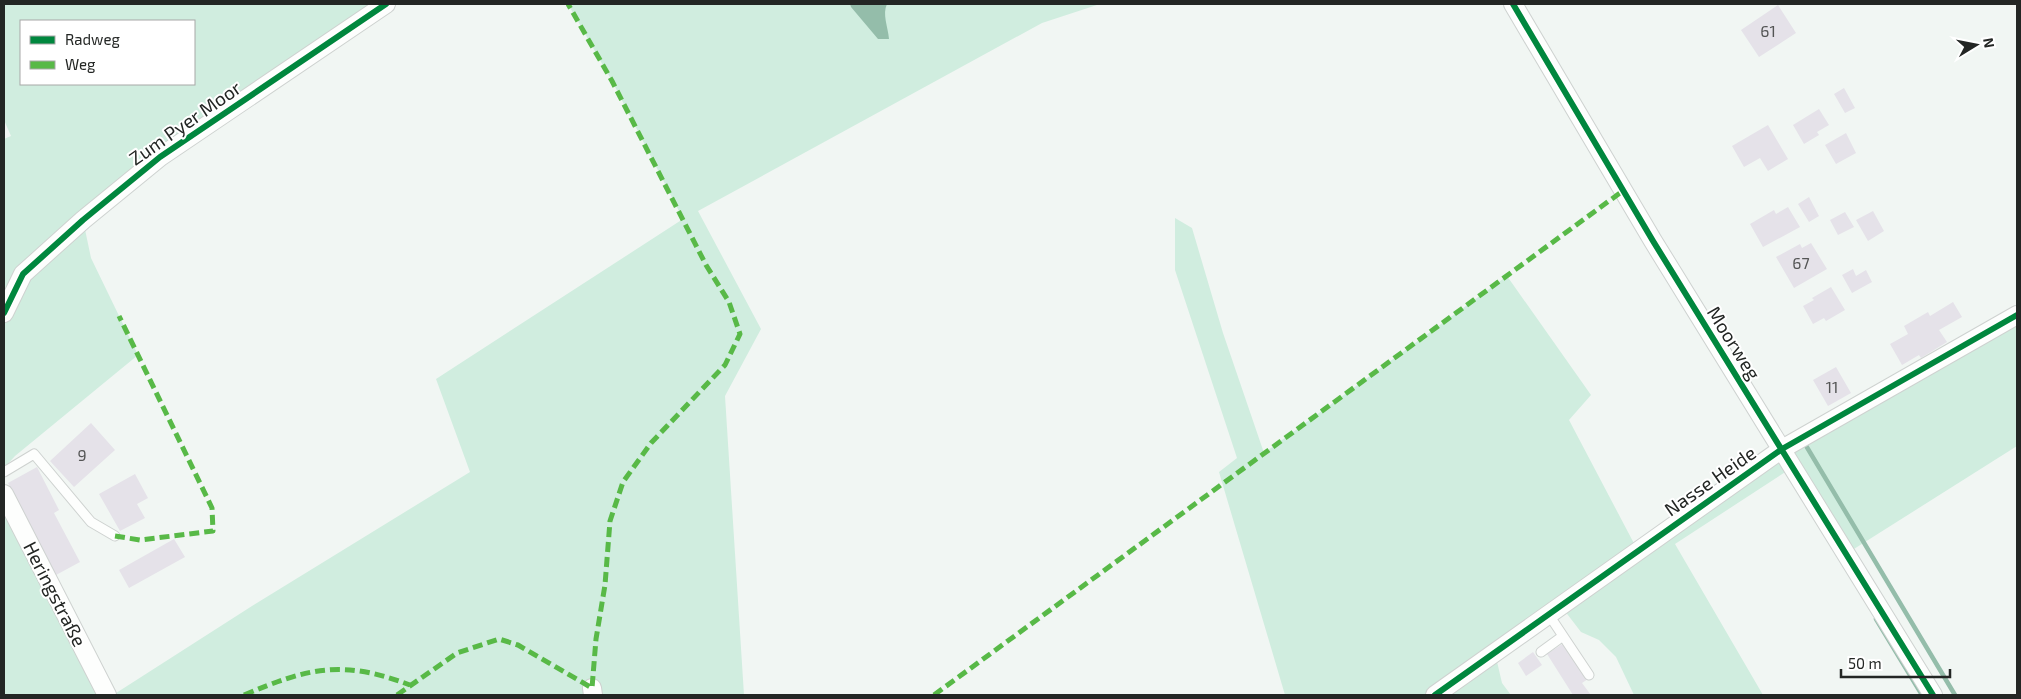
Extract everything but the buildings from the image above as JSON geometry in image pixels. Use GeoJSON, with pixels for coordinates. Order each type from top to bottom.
{"type":"FeatureCollection","features":[{"type":"Feature","properties":{"kind":"street","name":"Zum Pyer Moor"},"geometry":{"type":"LineString","coordinates":[[4,313],[23,274],[83,220],[160,156],[386,4]]}},
{"type":"Feature","properties":{"kind":"street","name":"Moorweg"},"geometry":{"type":"LineString","coordinates":[[1513,4],[1653,240],[1932,695]]}},
{"type":"Feature","properties":{"kind":"street","name":"Nasse Heide"},"geometry":{"type":"LineString","coordinates":[[1435,695],[1782,449],[2017,315]]}},
{"type":"Feature","properties":{"kind":"street","name":"Heringstraße"},"geometry":{"type":"LineString","coordinates":[[4,494],[107,695]]}},
{"type":"Feature","properties":{"kind":"lane"},"geometry":{"type":"LineString","coordinates":[[4,472],[34,454],[91,522],[115,536]]}},
{"type":"Feature","properties":{"kind":"lane"},"geometry":{"type":"LineString","coordinates":[[1549,615],[1589,675]]}},
{"type":"Feature","properties":{"kind":"lane"},"geometry":{"type":"LineString","coordinates":[[1540,652],[1563,636]]}},
{"type":"Feature","properties":{"kind":"shaded area"},"geometry":{"type":"Polygon","coordinates":[[[4,4],[386,4],[83,220],[91,258],[138,355],[15,456],[4,468],[4,139],[11,136],[4,120],[4,4]]]}},
{"type":"Feature","properties":{"kind":"shaded area"},"geometry":{"type":"Polygon","coordinates":[[[568,4],[1100,4],[1042,23],[698,211],[761,329],[725,396],[744,695],[113,695],[252,606],[470,472],[436,379],[683,219],[612,81],[568,4]]]}},
{"type":"Feature","properties":{"kind":"shaded area"},"geometry":{"type":"Polygon","coordinates":[[[850,4],[887,4],[885,16],[889,39],[878,39],[850,4]]]}},
{"type":"Feature","properties":{"kind":"shaded area"},"geometry":{"type":"Polygon","coordinates":[[[1175,218],[1192,228],[1223,333],[1264,453],[1507,276],[1591,395],[1569,420],[1638,551],[1782,449],[2017,315],[2017,446],[1846,554],[1793,467],[1675,544],[1763,695],[1634,695],[1616,657],[1599,640],[1581,632],[1561,606],[1495,653],[1502,683],[1511,695],[1285,695],[1219,472],[1237,458],[1175,270],[1175,218]]]}},
{"type":"Feature","properties":{"kind":"shaded area"},"geometry":{"type":"Polygon","coordinates":[[[4,494],[107,695],[4,695],[4,494]]]}},
{"type":"Feature","properties":{"kind":"waterway"},"geometry":{"type":"LineString","coordinates":[[1805,444],[1955,695]]}},
{"type":"Feature","properties":{"kind":"waterway"},"geometry":{"type":"LineString","coordinates":[[1876,619],[1922,695]]}},
{"type":"Feature","properties":{"kind":"marked path"},"geometry":{"type":"LineString","coordinates":[[397,695],[457,653],[499,639],[518,645],[592,688],[596,639],[605,585],[610,521],[623,482],[651,443],[725,365],[740,334],[729,302],[706,265],[612,81],[568,4]]}},
{"type":"Feature","properties":{"kind":"marked path"},"geometry":{"type":"LineString","coordinates":[[934,695],[1624,190]]}},
{"type":"Feature","properties":{"kind":"marked path"},"geometry":{"type":"LineString","coordinates":[[115,536],[140,540],[213,531],[212,508],[119,316]]}},
{"type":"Feature","properties":{"kind":"marked path"},"geometry":{"type":"LineString","coordinates":[[244,695],[287,678],[326,670],[364,672],[410,685]]}},
{"type":"Feature","properties":{"kind":"cycle path"},"geometry":{"type":"LineString","coordinates":[[4,313],[23,274],[83,220],[160,157],[386,4]]}},
{"type":"Feature","properties":{"kind":"cycle path"},"geometry":{"type":"LineString","coordinates":[[1513,4],[1653,241],[1933,695]]}},
{"type":"Feature","properties":{"kind":"cycle path"},"geometry":{"type":"LineString","coordinates":[[1435,695],[1782,449],[2017,315]]}}]}
